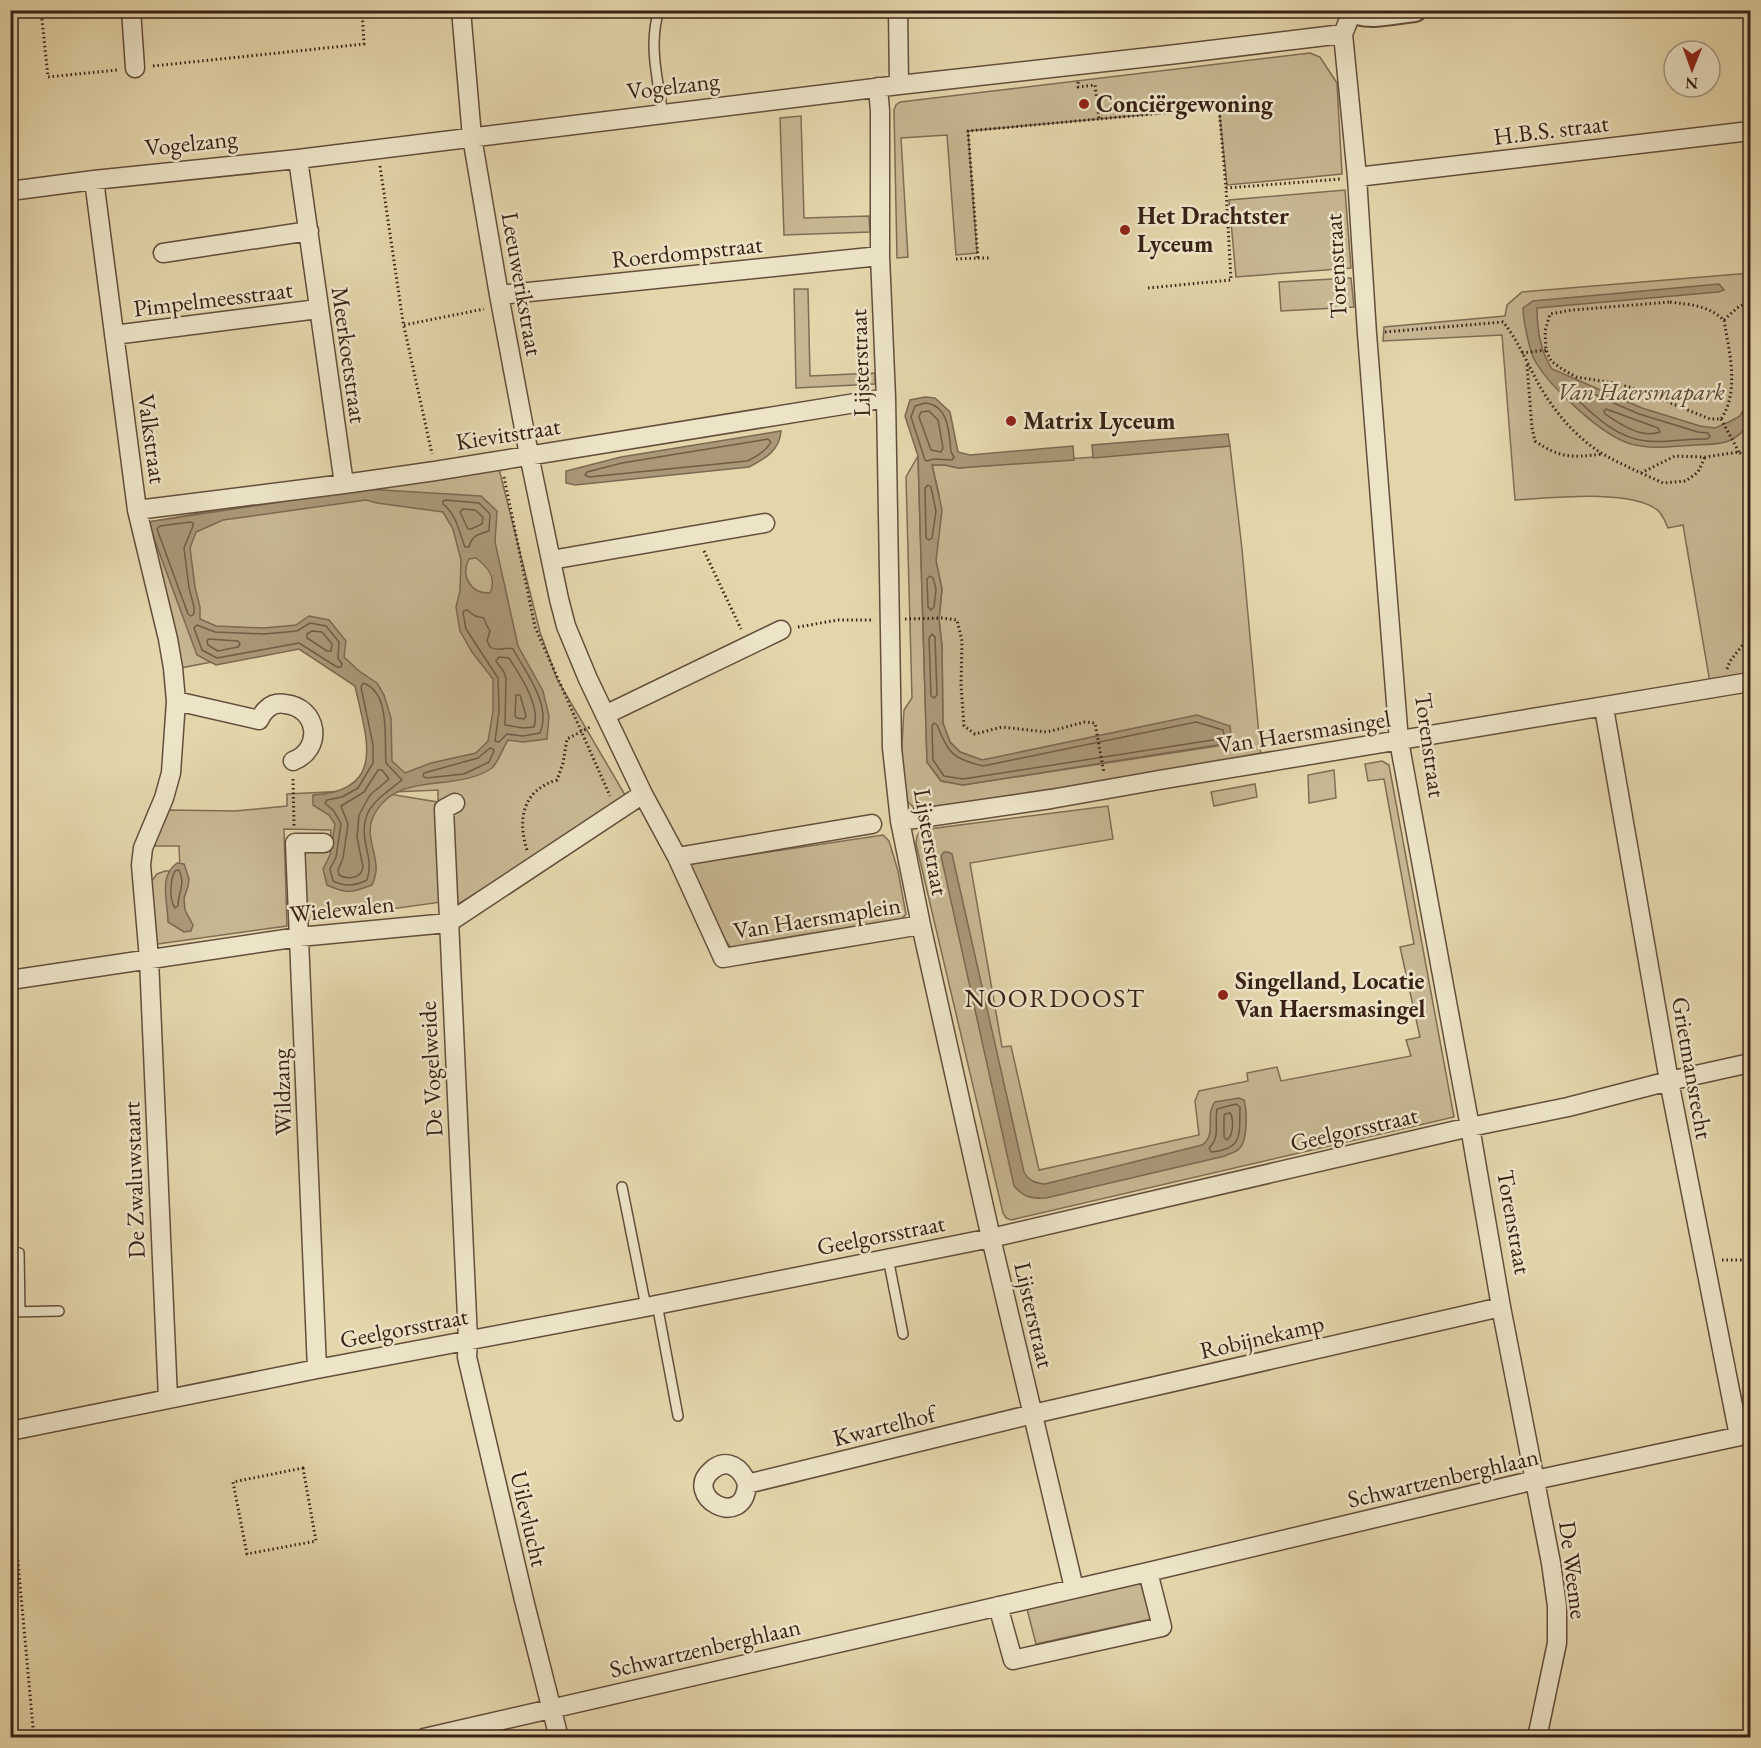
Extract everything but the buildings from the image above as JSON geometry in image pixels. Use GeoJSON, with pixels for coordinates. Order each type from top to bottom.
{"type":"FeatureCollection","features":[{"type":"Feature","properties":{"kind":"street"},"geometry":{"type":"LineString","coordinates":[[131,10],[135,68]]}},
{"type":"Feature","properties":{"kind":"street"},"geometry":{"type":"LineString","coordinates":[[898,10],[899,85]]}},
{"type":"Feature","properties":{"kind":"street"},"geometry":{"type":"LineString","coordinates":[[1351,11],[1367,15],[1415,10]]}},
{"type":"Feature","properties":{"kind":"street","name":"Torenstraat"},"geometry":{"type":"LineString","coordinates":[[1351,11],[1343,34],[1357,177],[1399,741],[1501,1307],[1535,1480]]}},
{"type":"Feature","properties":{"kind":"street","name":"Leeuwerikstraat"},"geometry":{"type":"LineString","coordinates":[[461,12],[472,138],[529,455],[559,599],[566,626],[588,679],[643,794]]}},
{"type":"Feature","properties":{"kind":"street","name":"Vogelzang"},"geometry":{"type":"LineString","coordinates":[[10,191],[298,159],[878,87],[1343,34]]}},
{"type":"Feature","properties":{"kind":"street","name":"Lijsterstraat"},"geometry":{"type":"LineString","coordinates":[[878,87],[880,111],[879,256],[898,619],[892,748],[900,821],[991,1238],[1074,1588]]}},
{"type":"Feature","properties":{"kind":"street","name":"H.B.S. straat"},"geometry":{"type":"LineString","coordinates":[[1357,177],[1750,131]]}},
{"type":"Feature","properties":{"kind":"street","name":"Meerkoetstraat"},"geometry":{"type":"LineString","coordinates":[[298,159],[344,484]]}},
{"type":"Feature","properties":{"kind":"street","name":"Valkstraat"},"geometry":{"type":"LineString","coordinates":[[94,180],[137,510],[168,639],[176,701],[171,773],[164,798],[143,848],[141,866],[149,959]]}},
{"type":"Feature","properties":{"kind":"street"},"geometry":{"type":"LineString","coordinates":[[163,253],[309,231]]}},
{"type":"Feature","properties":{"kind":"street","name":"Roerdompstraat"},"geometry":{"type":"LineString","coordinates":[[500,301],[879,256]]}},
{"type":"Feature","properties":{"kind":"street","name":"Pimpelmeesstraat"},"geometry":{"type":"LineString","coordinates":[[114,335],[318,309]]}},
{"type":"Feature","properties":{"kind":"street","name":"Kievitstraat"},"geometry":{"type":"LineString","coordinates":[[137,510],[435,471],[886,398]]}},
{"type":"Feature","properties":{"kind":"street"},"geometry":{"type":"LineString","coordinates":[[551,560],[765,523]]}},
{"type":"Feature","properties":{"kind":"street"},"geometry":{"type":"LineString","coordinates":[[606,717],[781,630]]}},
{"type":"Feature","properties":{"kind":"street","name":"Van Haersmasingel"},"geometry":{"type":"LineString","coordinates":[[900,821],[1051,799],[1750,682]]}},
{"type":"Feature","properties":{"kind":"street"},"geometry":{"type":"LineString","coordinates":[[176,701],[259,720],[265,710],[272,705],[281,703],[302,709],[312,723],[313,740],[304,755],[293,761]]}},
{"type":"Feature","properties":{"kind":"street","name":"Grietmansrecht"},"geometry":{"type":"LineString","coordinates":[[1604,708],[1669,1081],[1704,1260],[1745,1435]]}},
{"type":"Feature","properties":{"kind":"street","name":"Wielewalen"},"geometry":{"type":"LineString","coordinates":[[10,980],[299,937],[448,923],[643,794]]}},
{"type":"Feature","properties":{"kind":"street","name":"Van Haersmaplein"},"geometry":{"type":"LineString","coordinates":[[643,794],[677,857],[723,958],[921,925]]}},
{"type":"Feature","properties":{"kind":"street","name":"De Vogelweide"},"geometry":{"type":"LineString","coordinates":[[455,802],[444,809],[468,1340]]}},
{"type":"Feature","properties":{"kind":"street"},"geometry":{"type":"LineString","coordinates":[[677,857],[872,824]]}},
{"type":"Feature","properties":{"kind":"street"},"geometry":{"type":"LineString","coordinates":[[295,843],[324,843]]}},
{"type":"Feature","properties":{"kind":"street","name":"Wildzang"},"geometry":{"type":"LineString","coordinates":[[295,843],[317,1369]]}},
{"type":"Feature","properties":{"kind":"street","name":"De Zwaluwstaart"},"geometry":{"type":"LineString","coordinates":[[149,959],[168,1399]]}},
{"type":"Feature","properties":{"kind":"street","name":"Geelgorsstraat"},"geometry":{"type":"LineString","coordinates":[[15,1430],[991,1238],[1470,1127],[1568,1107],[1750,1063]]}},
{"type":"Feature","properties":{"kind":"street","name":"Robijnekamp"},"geometry":{"type":"LineString","coordinates":[[1033,1414],[1501,1307]]}},
{"type":"Feature","properties":{"kind":"street","name":"Uilevlucht"},"geometry":{"type":"LineString","coordinates":[[468,1340],[467,1357],[559,1737]]}},
{"type":"Feature","properties":{"kind":"street","name":"Kwartelhof"},"geometry":{"type":"LineString","coordinates":[[747,1484],[1033,1414]]}},
{"type":"Feature","properties":{"kind":"street","name":"Schwartzenberghlaan"},"geometry":{"type":"LineString","coordinates":[[424,1737],[1148,1572],[1535,1480],[1745,1435]]}},
{"type":"Feature","properties":{"kind":"street","name":"De Weeme"},"geometry":{"type":"LineString","coordinates":[[1535,1480],[1557,1606],[1557,1643],[1537,1737]]}},
{"type":"Feature","properties":{"kind":"street"},"geometry":{"type":"LineString","coordinates":[[998,1606],[1013,1660],[1162,1627],[1148,1572]]}},
{"type":"Feature","properties":{"kind":"lane","name":"Leeuwerikstraat"},"geometry":{"type":"LineString","coordinates":[[461,12],[506,10]]}},
{"type":"Feature","properties":{"kind":"lane"},"geometry":{"type":"LineString","coordinates":[[659,10],[653,42],[663,115]]}},
{"type":"Feature","properties":{"kind":"lane"},"geometry":{"type":"LineString","coordinates":[[622,1187],[678,1416]]}},
{"type":"Feature","properties":{"kind":"lane"},"geometry":{"type":"LineString","coordinates":[[10,1251],[19,1253],[15,1312],[59,1311]]}},
{"type":"Feature","properties":{"kind":"lane"},"geometry":{"type":"LineString","coordinates":[[888,1257],[903,1334]]}},
{"type":"Feature","properties":{"kind":"path"},"geometry":{"type":"LineString","coordinates":[[41,10],[48,77],[364,45],[362,10]]}},
{"type":"Feature","properties":{"kind":"path"},"geometry":{"type":"LineString","coordinates":[[1078,65],[1078,87],[1095,85],[1099,119]]}},
{"type":"Feature","properties":{"kind":"path"},"geometry":{"type":"LineString","coordinates":[[978,258],[968,131],[1220,108],[1231,280],[1148,288]]}},
{"type":"Feature","properties":{"kind":"path"},"geometry":{"type":"LineString","coordinates":[[378,148],[404,325],[435,471]]}},
{"type":"Feature","properties":{"kind":"path"},"geometry":{"type":"LineString","coordinates":[[1226,189],[1357,177]]}},
{"type":"Feature","properties":{"kind":"path"},"geometry":{"type":"LineString","coordinates":[[956,259],[990,258]]}},
{"type":"Feature","properties":{"kind":"path"},"geometry":{"type":"LineString","coordinates":[[404,325],[500,301]]}},
{"type":"Feature","properties":{"kind":"path"},"geometry":{"type":"LineString","coordinates":[[1724,320],[1737,308],[1750,301]]}},
{"type":"Feature","properties":{"kind":"path"},"geometry":{"type":"LineString","coordinates":[[1670,302],[1702,306],[1715,312],[1724,320],[1731,367],[1728,410],[1721,419],[1710,419],[1636,389],[1576,376],[1551,361],[1546,350],[1545,331],[1550,314],[1670,302]]}},
{"type":"Feature","properties":{"kind":"path"},"geometry":{"type":"LineString","coordinates":[[1367,334],[1503,322],[1558,414],[1602,454],[1663,483],[1686,481],[1698,472],[1705,458]]}},
{"type":"Feature","properties":{"kind":"path"},"geometry":{"type":"LineString","coordinates":[[1521,353],[1546,350]]}},
{"type":"Feature","properties":{"kind":"path"},"geometry":{"type":"LineString","coordinates":[[1526,362],[1535,441],[1550,452],[1565,456],[1583,457],[1602,454]]}},
{"type":"Feature","properties":{"kind":"path"},"geometry":{"type":"LineString","coordinates":[[1721,419],[1739,452],[1750,461]]}},
{"type":"Feature","properties":{"kind":"path"},"geometry":{"type":"LineString","coordinates":[[1641,473],[1676,456],[1705,458],[1739,452]]}},
{"type":"Feature","properties":{"kind":"path"},"geometry":{"type":"LineString","coordinates":[[501,460],[535,627],[617,811]]}},
{"type":"Feature","properties":{"kind":"path"},"geometry":{"type":"LineString","coordinates":[[696,536],[748,645]]}},
{"type":"Feature","properties":{"kind":"path"},"geometry":{"type":"LineString","coordinates":[[781,630],[838,620],[942,618],[957,620],[962,641],[961,685],[964,726],[975,734],[1002,727],[1047,732],[1085,722],[1095,723],[1106,789]]}},
{"type":"Feature","properties":{"kind":"path"},"geometry":{"type":"LineString","coordinates":[[1719,687],[1730,661],[1750,636]]}},
{"type":"Feature","properties":{"kind":"path"},"geometry":{"type":"LineString","coordinates":[[532,867],[523,838],[523,816],[526,802],[546,783],[557,780],[563,763],[567,739],[606,717]]}},
{"type":"Feature","properties":{"kind":"path"},"geometry":{"type":"LineString","coordinates":[[293,761],[295,843]]}},
{"type":"Feature","properties":{"kind":"path"},"geometry":{"type":"LineString","coordinates":[[1704,1260],[1750,1260]]}},
{"type":"Feature","properties":{"kind":"path"},"geometry":{"type":"LineString","coordinates":[[303,1468],[316,1541],[247,1554],[233,1482],[303,1468]]}},
{"type":"Feature","properties":{"kind":"path"},"geometry":{"type":"LineString","coordinates":[[10,1475],[34,1737]]}},
{"type":"Feature","properties":{"kind":"green space"},"geometry":{"type":"Polygon","coordinates":[[[1310,53],[1320,57],[1337,83],[1342,174],[1227,185],[1219,108],[968,131],[977,253],[956,255],[947,135],[901,138],[908,257],[897,258],[894,110],[900,102],[1310,53]]]}},
{"type":"Feature","properties":{"kind":"green space"},"geometry":{"type":"Polygon","coordinates":[[[801,116],[804,218],[869,216],[870,232],[784,235],[780,118],[801,116]]]}},
{"type":"Feature","properties":{"kind":"green space"},"geometry":{"type":"Polygon","coordinates":[[[1345,190],[1351,268],[1236,277],[1229,200],[1345,190]]]}},
{"type":"Feature","properties":{"kind":"green space","name":"Van Haersmapark"},"geometry":{"type":"Polygon","coordinates":[[[1750,273],[1750,677],[1710,683],[1683,525],[1668,528],[1658,510],[1627,499],[1588,496],[1515,500],[1502,335],[1383,341],[1384,327],[1505,316],[1507,305],[1522,292],[1750,273]]]}},
{"type":"Feature","properties":{"kind":"green space"},"geometry":{"type":"Polygon","coordinates":[[[1351,278],[1354,307],[1281,311],[1279,282],[1351,278]]]}},
{"type":"Feature","properties":{"kind":"green space"},"geometry":{"type":"Polygon","coordinates":[[[794,289],[808,289],[810,376],[875,373],[875,384],[796,388],[794,289]]]}},
{"type":"Feature","properties":{"kind":"green space"},"geometry":{"type":"Polygon","coordinates":[[[1230,446],[1261,757],[955,804],[914,808],[905,799],[901,760],[904,710],[912,698],[906,477],[918,456],[927,762],[941,781],[963,785],[1224,745],[1231,737],[982,760],[960,752],[950,742],[943,723],[942,646],[939,619],[942,589],[936,561],[939,494],[932,465],[958,468],[1230,446]]]}},
{"type":"Feature","properties":{"kind":"green space"},"geometry":{"type":"Polygon","coordinates":[[[498,465],[540,632],[557,679],[628,800],[442,914],[441,902],[305,921],[303,854],[330,848],[331,830],[284,829],[287,926],[158,944],[154,939],[151,882],[157,874],[165,871],[180,871],[179,846],[152,844],[167,810],[235,811],[287,806],[287,794],[370,790],[371,740],[357,684],[301,645],[175,669],[148,522],[361,485],[498,465]],[[438,790],[389,794],[438,802],[438,790]]]}},
{"type":"Feature","properties":{"kind":"green space"},"geometry":{"type":"Polygon","coordinates":[[[1382,761],[1389,765],[1454,1117],[1011,1220],[1006,1218],[916,844],[921,830],[1108,806],[1113,839],[970,863],[1002,1047],[1011,1046],[1039,1170],[1199,1135],[1195,1101],[1199,1091],[1248,1081],[1247,1073],[1277,1067],[1281,1081],[1411,1056],[1406,1040],[1420,1037],[1400,947],[1414,944],[1384,779],[1368,781],[1365,764],[1382,761]]]}},
{"type":"Feature","properties":{"kind":"green space"},"geometry":{"type":"Polygon","coordinates":[[[1334,770],[1336,798],[1309,803],[1308,775],[1334,770]]]}},
{"type":"Feature","properties":{"kind":"green space"},"geometry":{"type":"Polygon","coordinates":[[[1255,784],[1257,797],[1214,806],[1211,792],[1255,784]]]}},
{"type":"Feature","properties":{"kind":"green space"},"geometry":{"type":"Polygon","coordinates":[[[883,835],[889,841],[898,871],[906,914],[902,919],[739,948],[730,947],[726,941],[688,864],[883,835]]]}},
{"type":"Feature","properties":{"kind":"green space"},"geometry":{"type":"Polygon","coordinates":[[[1140,1581],[1151,1619],[1036,1644],[1026,1605],[1140,1581]]]}},
{"type":"Feature","properties":{"kind":"water"},"geometry":{"type":"Polygon","coordinates":[[[1719,284],[1724,290],[1537,308],[1537,316],[1542,347],[1552,369],[1642,408],[1700,426],[1715,428],[1740,416],[1749,399],[1748,312],[1750,310],[1750,422],[1739,435],[1726,442],[1655,447],[1639,446],[1619,439],[1576,408],[1550,381],[1533,357],[1526,333],[1523,308],[1533,301],[1719,284]]]}},
{"type":"Feature","properties":{"kind":"water"},"geometry":{"type":"Polygon","coordinates":[[[935,398],[950,412],[958,452],[970,455],[1073,446],[1074,460],[958,468],[932,465],[942,510],[936,561],[942,589],[939,619],[942,646],[943,723],[950,742],[960,752],[982,760],[1197,715],[1230,726],[1231,737],[1223,744],[963,785],[941,781],[927,762],[918,456],[905,416],[910,400],[935,398]]]}},
{"type":"Feature","properties":{"kind":"water"},"geometry":{"type":"Polygon","coordinates":[[[781,431],[775,449],[749,467],[575,485],[566,483],[566,471],[621,457],[781,431]]]}},
{"type":"Feature","properties":{"kind":"water"},"geometry":{"type":"Polygon","coordinates":[[[1228,434],[1230,446],[1093,458],[1092,445],[1228,434]]]}},
{"type":"Feature","properties":{"kind":"water"},"geometry":{"type":"Polygon","coordinates":[[[365,489],[481,496],[497,511],[495,542],[518,646],[543,691],[549,716],[547,739],[523,742],[508,740],[494,766],[477,776],[411,787],[396,793],[383,802],[371,823],[370,836],[376,861],[372,885],[349,891],[327,885],[323,869],[330,855],[335,824],[329,815],[313,805],[313,795],[337,791],[353,783],[362,772],[366,758],[366,742],[355,686],[299,649],[216,665],[197,655],[148,522],[365,489]],[[366,500],[223,520],[196,532],[190,548],[200,619],[216,626],[264,628],[296,625],[309,616],[329,620],[346,641],[344,657],[377,683],[384,695],[391,718],[392,761],[405,773],[431,763],[476,753],[488,741],[493,711],[493,679],[472,652],[460,631],[456,607],[460,591],[461,560],[453,529],[443,512],[366,500]],[[476,558],[469,559],[467,565],[469,583],[483,593],[490,593],[492,578],[490,573],[476,558]]]}},
{"type":"Feature","properties":{"kind":"water"},"geometry":{"type":"Polygon","coordinates":[[[944,852],[952,854],[1024,1172],[1028,1178],[1045,1184],[1202,1145],[1207,1141],[1209,1135],[1212,1107],[1215,1102],[1239,1098],[1244,1100],[1246,1118],[1244,1140],[1239,1149],[1225,1156],[1046,1198],[1025,1195],[1014,1186],[941,856],[944,852]]]}},
{"type":"Feature","properties":{"kind":"water"},"geometry":{"type":"Polygon","coordinates":[[[177,863],[184,864],[189,879],[184,898],[185,910],[193,925],[191,931],[184,932],[168,922],[166,882],[171,868],[177,863]]]}},
{"type":"Feature","properties":{"kind":"place","name":"Conciërgewoning"},"geometry":{"type":"Point","coordinates":[1084,104]}},
{"type":"Feature","properties":{"kind":"place","name":"Het Drachtster Lyceum"},"geometry":{"type":"Point","coordinates":[1125,230]}},
{"type":"Feature","properties":{"kind":"place","name":"Matrix Lyceum"},"geometry":{"type":"Point","coordinates":[1011,421]}},
{"type":"Feature","properties":{"kind":"place","name":"Singelland, Locatie Van Haersmasingel"},"geometry":{"type":"Point","coordinates":[1223,995]}},
{"type":"Feature","properties":{"kind":"district","name":"NOORDOOST"},"geometry":{"type":"Point","coordinates":[1055,998]}}]}
